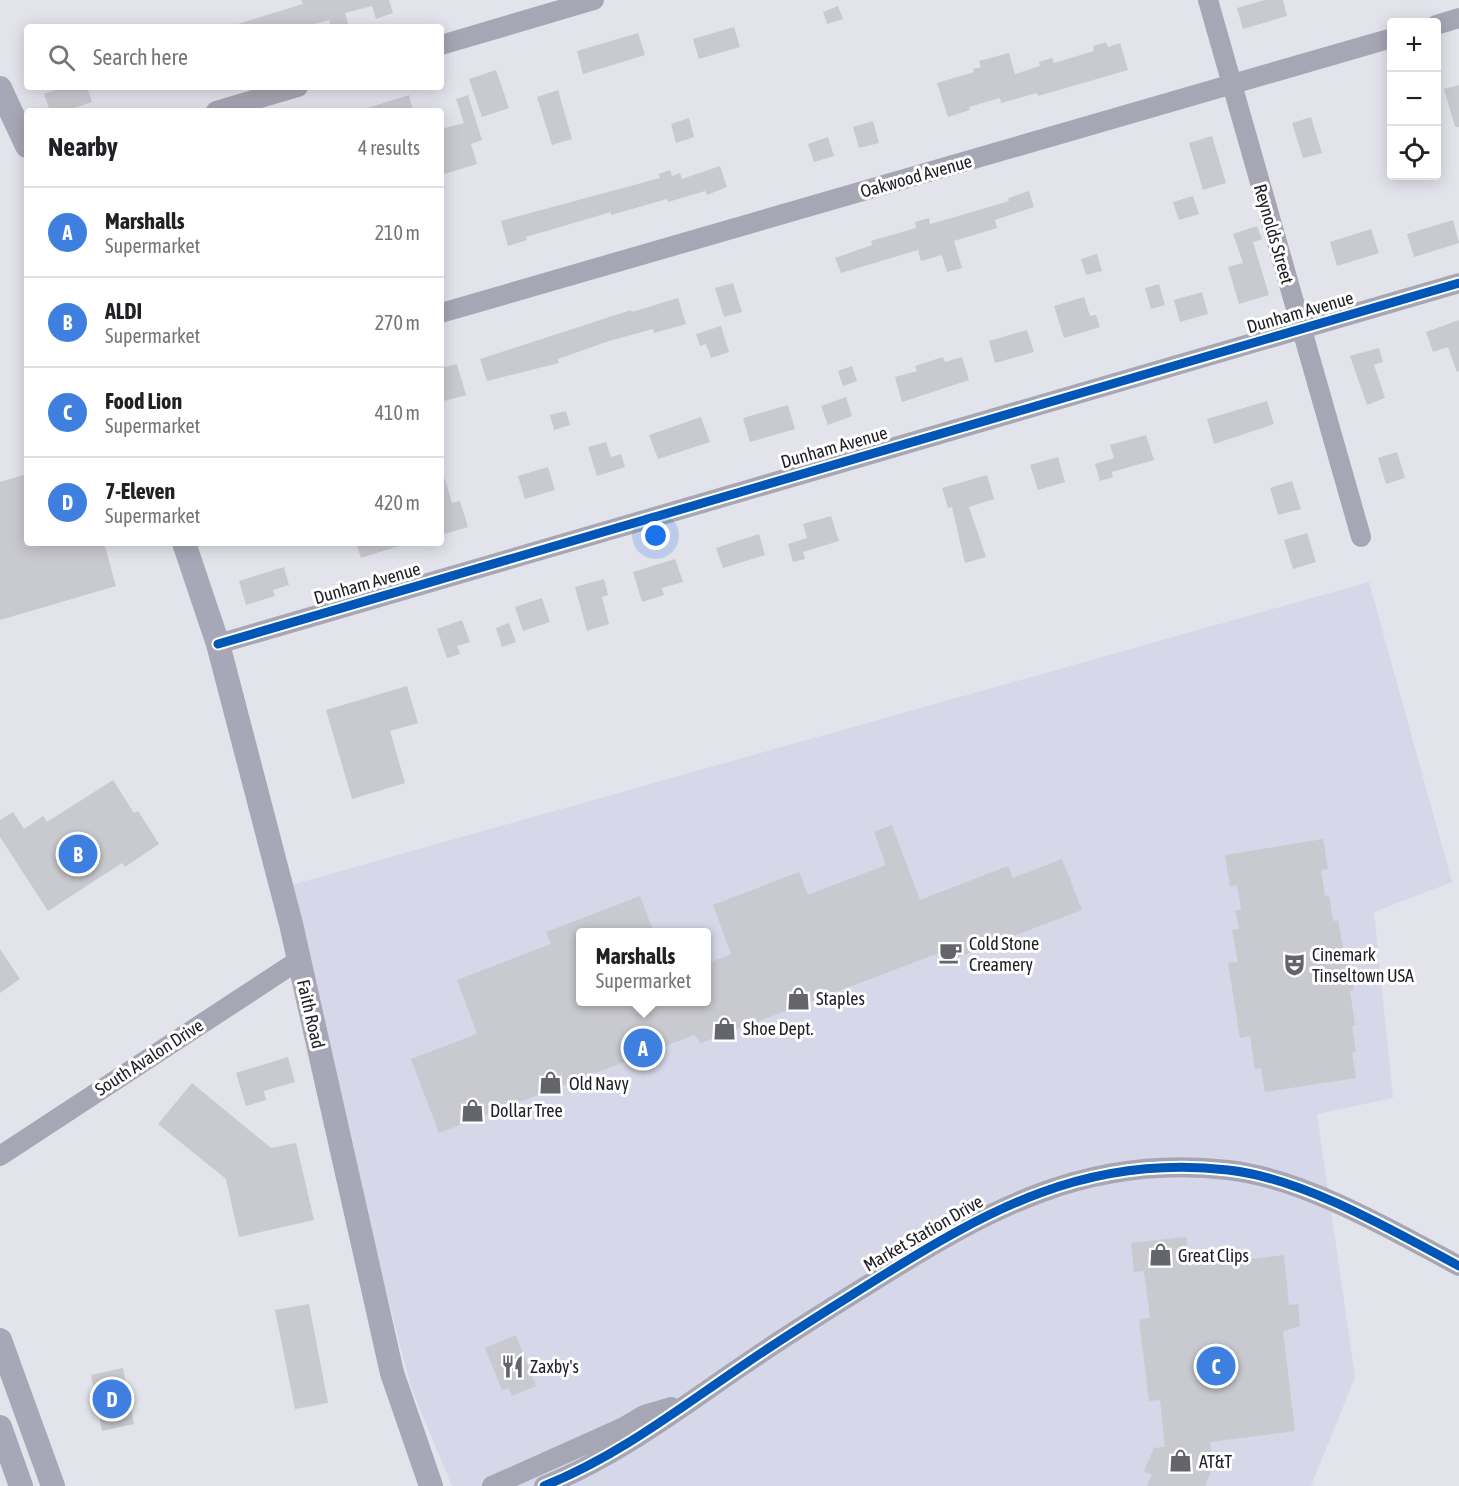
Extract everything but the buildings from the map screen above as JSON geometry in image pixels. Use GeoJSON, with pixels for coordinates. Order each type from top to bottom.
{"type":"FeatureCollection","features":[{"type":"Feature","properties":{"kind":"main road"},"geometry":{"type":"LineString","coordinates":[[0,88],[24,140]]}},
{"type":"Feature","properties":{"kind":"main road","name":"Faith Road"},"geometry":{"type":"LineString","coordinates":[[185,546],[218,644],[299,960],[385,1345],[406,1419],[430,1486]]}},
{"type":"Feature","properties":{"kind":"main road"},"geometry":{"type":"LineString","coordinates":[[0,1340],[52,1486]]}},
{"type":"Feature","properties":{"kind":"main road"},"geometry":{"type":"LineString","coordinates":[[0,1427],[21,1486]]}},
{"type":"Feature","properties":{"kind":"street"},"geometry":{"type":"LineString","coordinates":[[444,44],[594,0]]}},
{"type":"Feature","properties":{"kind":"street","name":"Reynolds Street"},"geometry":{"type":"LineString","coordinates":[[1208,0],[1361,537]]}},
{"type":"Feature","properties":{"kind":"street"},"geometry":{"type":"LineString","coordinates":[[1441,24],[1459,18]]}},
{"type":"Feature","properties":{"kind":"street","name":"Oakwood Avenue"},"geometry":{"type":"LineString","coordinates":[[444,312],[1387,39]]}},
{"type":"Feature","properties":{"kind":"street"},"geometry":{"type":"LineString","coordinates":[[226,108],[287,90]]}},
{"type":"Feature","properties":{"kind":"street","name":"Dunham Avenue"},"geometry":{"type":"LineString","coordinates":[[218,644],[1459,283]]}},
{"type":"Feature","properties":{"kind":"street","name":"South Avalon Drive"},"geometry":{"type":"LineString","coordinates":[[0,1156],[299,960]]}},
{"type":"Feature","properties":{"kind":"street","name":"Market Station Drive"},"geometry":{"type":"LineString","coordinates":[[544,1486],[611,1456],[773,1345],[952,1232],[1002,1207],[1052,1188],[1113,1171],[1170,1168],[1229,1170],[1296,1187],[1393,1231],[1459,1266]]}},
{"type":"Feature","properties":{"kind":"street","name":"Market Station Drive"},"geometry":{"type":"LineString","coordinates":[[492,1486],[644,1415],[688,1403]]}},
{"type":"Feature","properties":{"kind":"shaded area"},"geometry":{"type":"Polygon","coordinates":[[[1369,582],[1452,882],[1374,912],[1393,1098],[1317,1114],[1355,1377],[1311,1486],[452,1486],[412,1390],[353,1162],[291,885],[1369,582]]]}},
{"type":"Feature","properties":{"kind":"cycle path"},"geometry":{"type":"LineString","coordinates":[[218,644],[1459,283]]}},
{"type":"Feature","properties":{"kind":"cycle path"},"geometry":{"type":"LineString","coordinates":[[544,1486],[623,1446],[793,1332],[958,1231],[1041,1192],[1084,1179],[1129,1170],[1177,1167],[1228,1170],[1257,1175],[1316,1194],[1376,1222],[1459,1266]]}},
{"type":"Feature","properties":{"kind":"place","name":"ALDI"},"geometry":{"type":"Point","coordinates":[78,854]}},
{"type":"Feature","properties":{"kind":"place","name":"Cold Stone Creamery"},"geometry":{"type":"Point","coordinates":[951,953]}},
{"type":"Feature","properties":{"kind":"place","name":"Cinemark Tinseltown USA"},"geometry":{"type":"Point","coordinates":[1294,964]}},
{"type":"Feature","properties":{"kind":"place","name":"Staples"},"geometry":{"type":"Point","coordinates":[798,998]}},
{"type":"Feature","properties":{"kind":"place","name":"Shoe Dept."},"geometry":{"type":"Point","coordinates":[725,1028]}},
{"type":"Feature","properties":{"kind":"place","name":"Marshalls"},"geometry":{"type":"Point","coordinates":[643,1048]}},
{"type":"Feature","properties":{"kind":"place","name":"Old Navy"},"geometry":{"type":"Point","coordinates":[551,1083]}},
{"type":"Feature","properties":{"kind":"place","name":"Dollar Tree"},"geometry":{"type":"Point","coordinates":[472,1110]}},
{"type":"Feature","properties":{"kind":"place","name":"Great Clips"},"geometry":{"type":"Point","coordinates":[1160,1255]}},
{"type":"Feature","properties":{"kind":"place","name":"Zaxby's"},"geometry":{"type":"Point","coordinates":[512,1366]}},
{"type":"Feature","properties":{"kind":"place","name":"Food Lion"},"geometry":{"type":"Point","coordinates":[1216,1366]}},
{"type":"Feature","properties":{"kind":"place","name":"7-Eleven"},"geometry":{"type":"Point","coordinates":[112,1399]}},
{"type":"Feature","properties":{"kind":"place","name":"AT&T"},"geometry":{"type":"Point","coordinates":[1181,1461]}}]}
